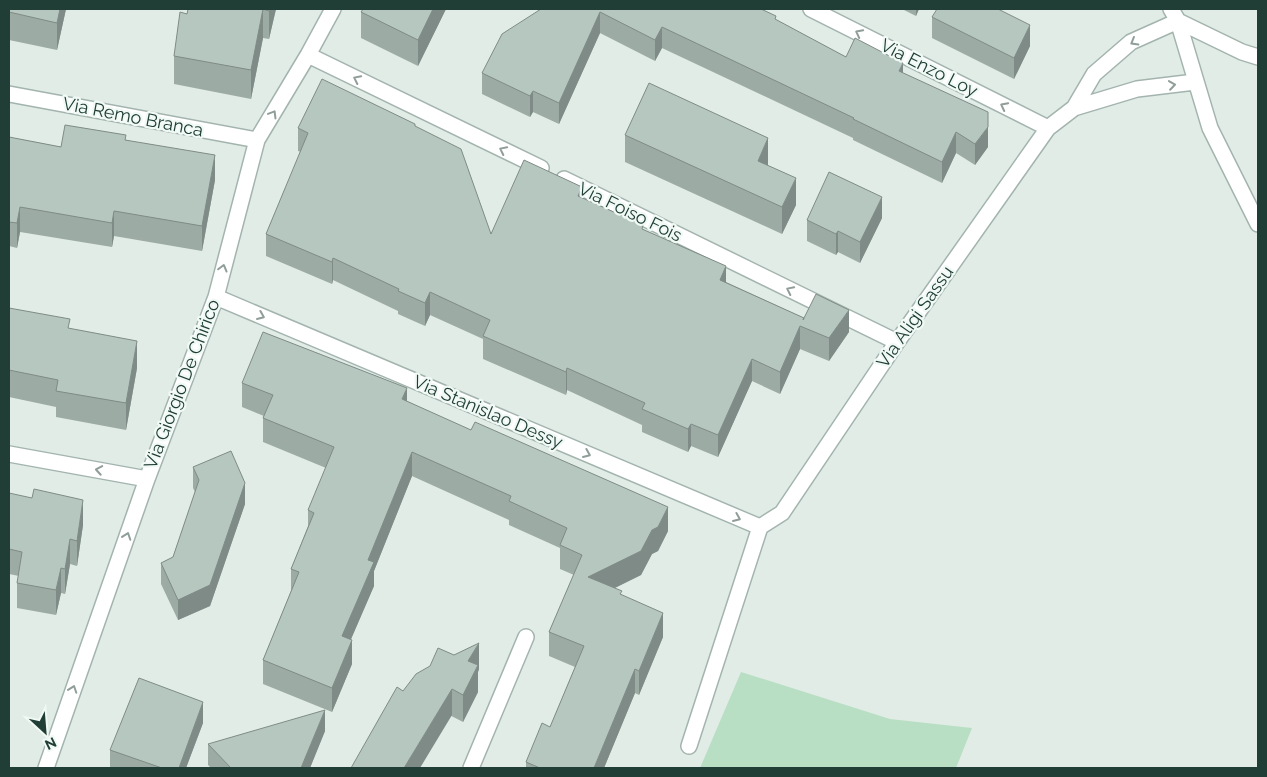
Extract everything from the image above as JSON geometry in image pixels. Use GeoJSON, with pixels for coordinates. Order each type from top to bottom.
{"type":"FeatureCollection","features":[{"type":"Feature","properties":{"kind":"street","name":"Via Giorgio De Chirico"},"geometry":{"type":"LineString","coordinates":[[46,768],[147,478],[216,297],[257,140],[333,9]]}},
{"type":"Feature","properties":{"kind":"street","name":"Via Enzo Loy"},"geometry":{"type":"LineString","coordinates":[[810,9],[1048,128]]}},
{"type":"Feature","properties":{"kind":"street","name":"Via Aligi Sassu"},"geometry":{"type":"LineString","coordinates":[[1074,108],[1094,74],[1131,42],[1174,15]]}},
{"type":"Feature","properties":{"kind":"street"},"geometry":{"type":"LineString","coordinates":[[1174,15],[1242,52],[1258,57]]}},
{"type":"Feature","properties":{"kind":"street"},"geometry":{"type":"LineString","coordinates":[[1174,15],[1210,128],[1258,224]]}},
{"type":"Feature","properties":{"kind":"street","name":"Via Foiso Fois"},"geometry":{"type":"LineString","coordinates":[[308,55],[897,342]]}},
{"type":"Feature","properties":{"kind":"street","name":"Via Aligi Sassu"},"geometry":{"type":"LineString","coordinates":[[760,527],[782,513],[897,342],[1048,128],[1074,108],[1137,90],[1196,82]]}},
{"type":"Feature","properties":{"kind":"street","name":"Via Remo Branca"},"geometry":{"type":"LineString","coordinates":[[9,94],[257,140]]}},
{"type":"Feature","properties":{"kind":"street","name":"Via Stanislao Dessy"},"geometry":{"type":"LineString","coordinates":[[216,297],[760,527]]}},
{"type":"Feature","properties":{"kind":"street"},"geometry":{"type":"LineString","coordinates":[[9,454],[147,478]]}},
{"type":"Feature","properties":{"kind":"street"},"geometry":{"type":"LineString","coordinates":[[689,746],[760,527]]}},
{"type":"Feature","properties":{"kind":"street"},"geometry":{"type":"LineString","coordinates":[[472,768],[526,637]]}},
{"type":"Feature","properties":{"kind":"green space"},"geometry":{"type":"Polygon","coordinates":[[[741,672],[890,719],[972,728],[956,768],[700,768],[741,672]]]}},
{"type":"Feature","properties":{"kind":"building"},"geometry":{"type":"Polygon","coordinates":[[[9,9],[60,9],[57,23],[9,12],[9,9]]]}},
{"type":"Feature","properties":{"kind":"building"},"geometry":{"type":"Polygon","coordinates":[[[188,9],[263,9],[251,70],[174,56],[180,12],[187,14],[188,9]]]}},
{"type":"Feature","properties":{"kind":"building"},"geometry":{"type":"Polygon","coordinates":[[[363,9],[433,9],[418,40],[361,12],[363,9]]]}},
{"type":"Feature","properties":{"kind":"building"},"geometry":{"type":"Polygon","coordinates":[[[541,9],[761,9],[776,16],[775,19],[846,57],[855,38],[903,63],[899,71],[988,112],[988,127],[975,144],[956,132],[942,162],[662,27],[655,40],[600,12],[559,103],[533,91],[530,96],[482,73],[502,34],[541,9]]]}},
{"type":"Feature","properties":{"kind":"building"},"geometry":{"type":"Polygon","coordinates":[[[937,9],[998,9],[1030,25],[1014,58],[932,17],[937,9]]]}},
{"type":"Feature","properties":{"kind":"building"},"geometry":{"type":"Polygon","coordinates":[[[322,79],[415,124],[415,126],[461,149],[491,234],[524,160],[582,187],[578,196],[643,225],[642,229],[726,266],[720,280],[804,318],[816,294],[849,310],[829,338],[800,326],[780,372],[752,359],[718,435],[691,424],[688,429],[642,409],[645,403],[567,368],[566,372],[483,336],[490,320],[430,292],[425,303],[333,258],[332,262],[266,234],[308,133],[298,128],[322,79]]]}},
{"type":"Feature","properties":{"kind":"building"},"geometry":{"type":"Polygon","coordinates":[[[649,83],[768,138],[758,161],[796,178],[782,207],[625,135],[649,83]]]}},
{"type":"Feature","properties":{"kind":"building"},"geometry":{"type":"Polygon","coordinates":[[[65,125],[126,135],[125,140],[215,155],[202,226],[114,211],[112,223],[20,207],[17,223],[9,222],[9,137],[61,147],[65,125]]]}},
{"type":"Feature","properties":{"kind":"building"},"geometry":{"type":"Polygon","coordinates":[[[829,172],[882,197],[860,242],[838,231],[836,234],[807,220],[829,172]]]}},
{"type":"Feature","properties":{"kind":"building"},"geometry":{"type":"Polygon","coordinates":[[[9,308],[70,319],[68,328],[137,341],[126,403],[56,391],[58,380],[9,370],[9,308]]]}},
{"type":"Feature","properties":{"kind":"building"},"geometry":{"type":"Polygon","coordinates":[[[263,332],[407,388],[402,399],[471,430],[475,422],[668,507],[658,527],[652,530],[641,551],[588,577],[622,591],[620,594],[663,613],[639,671],[635,669],[594,768],[540,768],[526,762],[542,723],[550,727],[584,646],[549,632],[582,555],[560,545],[567,528],[509,501],[511,496],[412,452],[368,560],[374,562],[342,636],[352,640],[332,688],[263,660],[299,572],[291,569],[314,513],[308,510],[334,447],[263,418],[273,395],[242,383],[263,332]]]}},
{"type":"Feature","properties":{"kind":"building"},"geometry":{"type":"Polygon","coordinates":[[[231,451],[245,483],[210,585],[178,600],[161,563],[173,557],[199,480],[193,467],[231,451]]]}},
{"type":"Feature","properties":{"kind":"building"},"geometry":{"type":"Polygon","coordinates":[[[34,489],[83,500],[77,541],[70,539],[65,569],[61,568],[56,590],[17,583],[22,552],[9,549],[9,493],[32,498],[34,489]]]}},
{"type":"Feature","properties":{"kind":"building"},"geometry":{"type":"Polygon","coordinates":[[[479,643],[468,661],[478,665],[463,695],[452,689],[404,768],[351,768],[397,687],[403,691],[416,674],[430,666],[438,648],[454,655],[479,643]]]}},
{"type":"Feature","properties":{"kind":"building"},"geometry":{"type":"Polygon","coordinates":[[[139,678],[203,702],[179,768],[162,768],[110,750],[139,678]]]}},
{"type":"Feature","properties":{"kind":"building"},"geometry":{"type":"Polygon","coordinates":[[[325,710],[301,768],[231,768],[208,744],[325,710]]]}}]}
